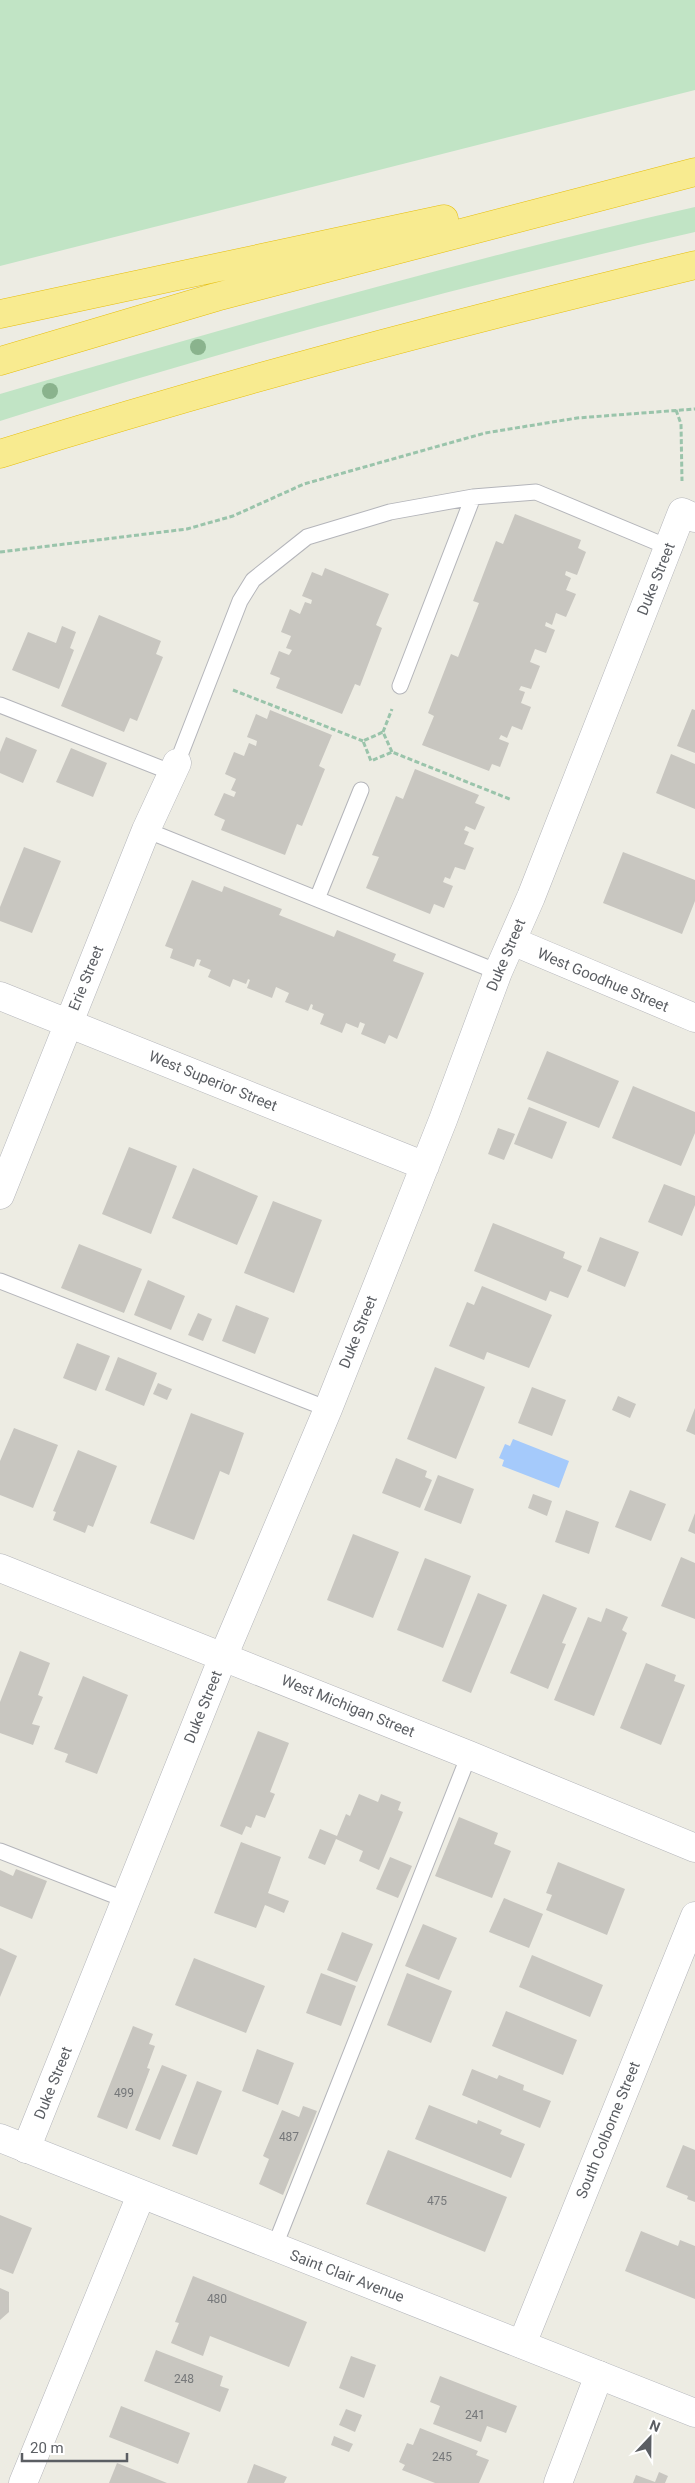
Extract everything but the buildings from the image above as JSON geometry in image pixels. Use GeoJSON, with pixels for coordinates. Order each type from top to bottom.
{"type":"FeatureCollection","features":[{"type":"Feature","properties":{"kind":"highway"},"geometry":{"type":"LineString","coordinates":[[0,314],[310,246],[695,168]]}},
{"type":"Feature","properties":{"kind":"highway"},"geometry":{"type":"LineString","coordinates":[[0,361],[225,294],[695,172]]}},
{"type":"Feature","properties":{"kind":"highway"},"geometry":{"type":"LineString","coordinates":[[0,454],[255,378],[525,306],[695,266]]}},
{"type":"Feature","properties":{"kind":"street","name":"Duke Street"},"geometry":{"type":"LineString","coordinates":[[26,2149],[224,1657],[328,1409],[425,1166],[498,972],[668,547],[689,515]]}},
{"type":"Feature","properties":{"kind":"street","name":"Erie Street"},"geometry":{"type":"LineString","coordinates":[[0,1195],[146,830],[175,768]]}},
{"type":"Feature","properties":{"kind":"street","name":"West Goodhue Street"},"geometry":{"type":"LineString","coordinates":[[512,941],[695,1018]]}},
{"type":"Feature","properties":{"kind":"street","name":"West Superior Street"},"geometry":{"type":"LineString","coordinates":[[0,996],[425,1166]]}},
{"type":"Feature","properties":{"kind":"street","name":"West Michigan Street"},"geometry":{"type":"LineString","coordinates":[[0,1568],[469,1755],[695,1848]]}},
{"type":"Feature","properties":{"kind":"street","name":"South Colborne Street"},"geometry":{"type":"LineString","coordinates":[[522,2344],[695,1916]]}},
{"type":"Feature","properties":{"kind":"street","name":"Saint Clair Avenue"},"geometry":{"type":"LineString","coordinates":[[0,2138],[695,2414]]}},
{"type":"Feature","properties":{"kind":"street"},"geometry":{"type":"LineString","coordinates":[[23,2483],[140,2195]]}},
{"type":"Feature","properties":{"kind":"street"},"geometry":{"type":"LineString","coordinates":[[558,2483],[600,2375]]}},
{"type":"Feature","properties":{"kind":"lane"},"geometry":{"type":"LineString","coordinates":[[0,705],[175,768],[240,601],[253,580],[307,537],[390,512],[473,497],[536,492],[668,547]]}},
{"type":"Feature","properties":{"kind":"lane"},"geometry":{"type":"LineString","coordinates":[[400,686],[473,497]]}},
{"type":"Feature","properties":{"kind":"lane"},"geometry":{"type":"LineString","coordinates":[[317,899],[361,790]]}},
{"type":"Feature","properties":{"kind":"lane"},"geometry":{"type":"LineString","coordinates":[[146,830],[498,972]]}},
{"type":"Feature","properties":{"kind":"lane"},"geometry":{"type":"LineString","coordinates":[[0,1282],[328,1409]]}},
{"type":"Feature","properties":{"kind":"lane"},"geometry":{"type":"LineString","coordinates":[[274,2248],[469,1755]]}},
{"type":"Feature","properties":{"kind":"lane"},"geometry":{"type":"LineString","coordinates":[[0,1851],[126,1900]]}},
{"type":"Feature","properties":{"kind":"path"},"geometry":{"type":"LineString","coordinates":[[0,552],[187,529],[233,516],[304,484],[485,433],[577,418],[695,409]]}},
{"type":"Feature","properties":{"kind":"path"},"geometry":{"type":"LineString","coordinates":[[676,410],[680,424],[689,515]]}},
{"type":"Feature","properties":{"kind":"path"},"geometry":{"type":"LineString","coordinates":[[209,681],[363,741],[383,732],[392,752],[512,800]]}},
{"type":"Feature","properties":{"kind":"path"},"geometry":{"type":"LineString","coordinates":[[363,741],[371,761],[392,752]]}},
{"type":"Feature","properties":{"kind":"green space"},"geometry":{"type":"Polygon","coordinates":[[[0,0],[695,0],[695,90],[0,266],[0,0]]]}},
{"type":"Feature","properties":{"kind":"green space"},"geometry":{"type":"Polygon","coordinates":[[[695,207],[695,232],[520,274],[346,319],[172,368],[0,421],[0,394],[259,319],[433,272],[695,207]]]}},
{"type":"Feature","properties":{"kind":"water"},"geometry":{"type":"Polygon","coordinates":[[[513,1439],[569,1461],[559,1488],[502,1466],[504,1460],[499,1458],[505,1444],[510,1446],[513,1439]]]}}]}
